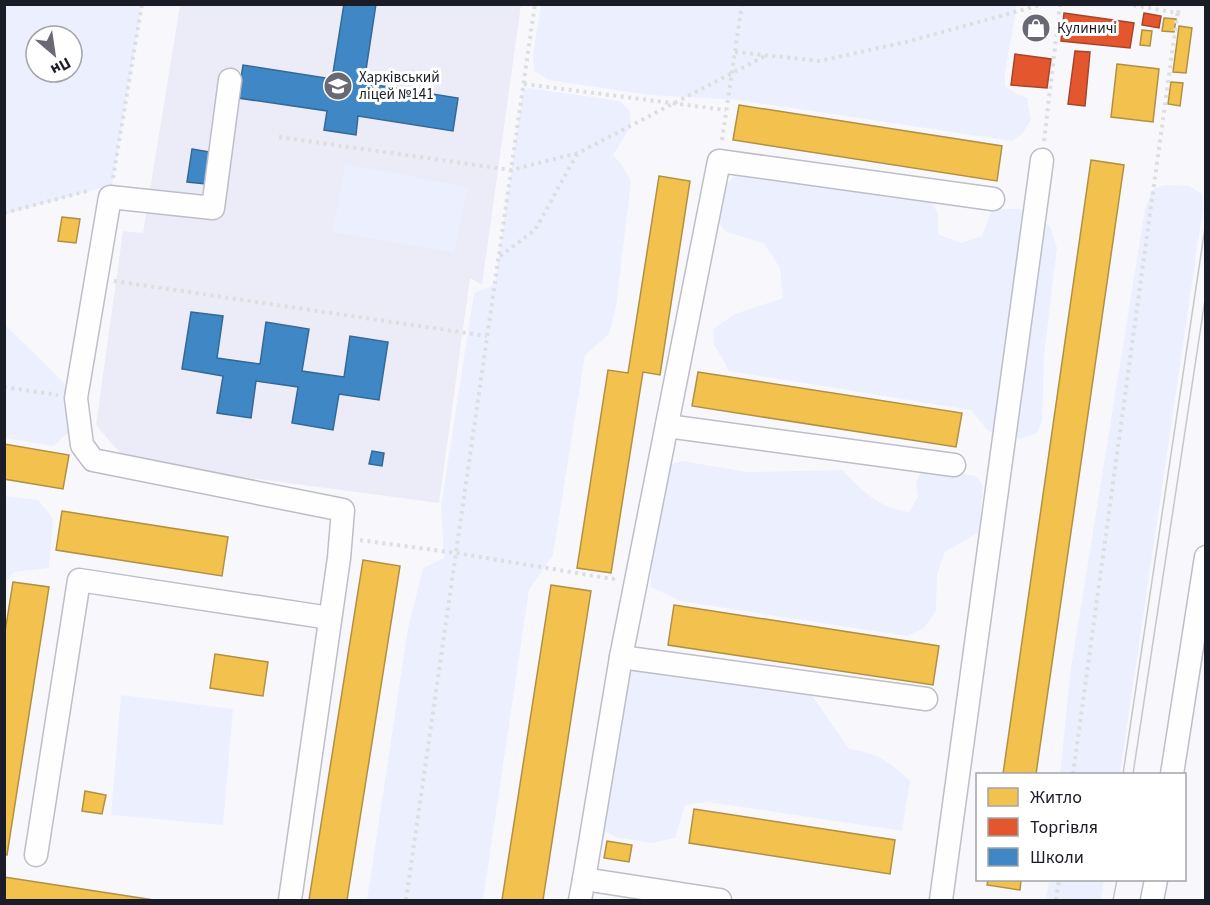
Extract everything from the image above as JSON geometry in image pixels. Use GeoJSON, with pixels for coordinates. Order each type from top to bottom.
{"type":"FeatureCollection","features":[{"type":"Feature","properties":{"kind":"street"},"geometry":{"type":"LineString","coordinates":[[230,80],[213,208],[111,191],[76,398],[82,445],[93,460],[342,510],[330,618],[290,900]]}},
{"type":"Feature","properties":{"kind":"street"},"geometry":{"type":"LineString","coordinates":[[941,900],[1042,160]]}},
{"type":"Feature","properties":{"kind":"street"},"geometry":{"type":"LineString","coordinates":[[720,900],[582,890],[621,657],[719,161],[993,199]]}},
{"type":"Feature","properties":{"kind":"street"},"geometry":{"type":"LineString","coordinates":[[667,426],[954,465]]}},
{"type":"Feature","properties":{"kind":"street"},"geometry":{"type":"LineString","coordinates":[[1172,773],[1206,557]]}},
{"type":"Feature","properties":{"kind":"street"},"geometry":{"type":"LineString","coordinates":[[36,855],[79,580],[330,618]]}},
{"type":"Feature","properties":{"kind":"street"},"geometry":{"type":"LineString","coordinates":[[621,657],[926,699]]}},
{"type":"Feature","properties":{"kind":"street"},"geometry":{"type":"LineString","coordinates":[[1152,900],[1156,881]]}},
{"type":"Feature","properties":{"kind":"path"},"geometry":{"type":"LineString","coordinates":[[4,213],[111,191],[142,4]]}},
{"type":"Feature","properties":{"kind":"path"},"geometry":{"type":"LineString","coordinates":[[406,900],[535,4]]}},
{"type":"Feature","properties":{"kind":"path"},"geometry":{"type":"LineString","coordinates":[[719,161],[741,4]]}},
{"type":"Feature","properties":{"kind":"path"},"geometry":{"type":"LineString","coordinates":[[735,52],[820,61],[906,42],[1044,4]]}},
{"type":"Feature","properties":{"kind":"path"},"geometry":{"type":"LineString","coordinates":[[1042,160],[1060,4]]}},
{"type":"Feature","properties":{"kind":"path"},"geometry":{"type":"LineString","coordinates":[[1126,4],[1178,13],[1178,10]]}},
{"type":"Feature","properties":{"kind":"path"},"geometry":{"type":"LineString","coordinates":[[1074,773],[1180,4]]}},
{"type":"Feature","properties":{"kind":"path"},"geometry":{"type":"LineString","coordinates":[[279,137],[512,170],[578,153],[766,55]]}},
{"type":"Feature","properties":{"kind":"path"},"geometry":{"type":"LineString","coordinates":[[524,84],[726,110]]}},
{"type":"Feature","properties":{"kind":"path"},"geometry":{"type":"LineString","coordinates":[[499,257],[535,230],[578,153]]}},
{"type":"Feature","properties":{"kind":"path"},"geometry":{"type":"LineString","coordinates":[[96,279],[487,336]]}},
{"type":"Feature","properties":{"kind":"path"},"geometry":{"type":"LineString","coordinates":[[4,387],[76,398]]}},
{"type":"Feature","properties":{"kind":"path"},"geometry":{"type":"LineString","coordinates":[[340,537],[456,553],[613,579],[620,571]]}},
{"type":"Feature","properties":{"kind":"path"},"geometry":{"type":"LineString","coordinates":[[1056,900],[1059,881]]}},
{"type":"Feature","properties":{"kind":"shaded area"},"geometry":{"type":"Polygon","coordinates":[[[541,4],[1017,5],[1005,73],[1005,86],[1027,98],[1031,120],[1022,134],[1012,141],[738,100],[649,95],[549,80],[534,71],[533,54],[541,4]]]}},
{"type":"Feature","properties":{"kind":"shaded area"},"geometry":{"type":"Polygon","coordinates":[[[5,5],[142,5],[112,185],[5,214],[5,5]]]}},
{"type":"Feature","properties":{"kind":"shaded area"},"geometry":{"type":"Polygon","coordinates":[[[180,5],[521,5],[482,285],[470,278],[439,503],[128,462],[96,425],[123,231],[143,233],[180,5]]]}},
{"type":"Feature","properties":{"kind":"shaded area"},"geometry":{"type":"Polygon","coordinates":[[[529,88],[620,101],[630,111],[631,126],[613,155],[631,181],[616,307],[609,334],[585,355],[553,555],[529,590],[483,900],[367,900],[408,628],[423,568],[444,558],[441,506],[474,293],[495,284],[523,90],[529,88]]]}},
{"type":"Feature","properties":{"kind":"shaded area"},"geometry":{"type":"Polygon","coordinates":[[[345,164],[468,187],[454,252],[333,232],[345,164]]]}},
{"type":"Feature","properties":{"kind":"shaded area"},"geometry":{"type":"Polygon","coordinates":[[[737,174],[930,199],[938,214],[938,234],[961,243],[982,236],[992,209],[1020,209],[1050,226],[1057,248],[1044,355],[1042,421],[1037,433],[1021,439],[988,431],[971,410],[729,371],[714,344],[713,329],[735,314],[783,298],[780,268],[764,243],[726,232],[719,223],[723,187],[737,174]]]}},
{"type":"Feature","properties":{"kind":"shaded area"},"geometry":{"type":"Polygon","coordinates":[[[1164,185],[1189,186],[1202,194],[1203,208],[1120,773],[1060,773],[1071,668],[1145,209],[1153,189],[1164,185]]]}},
{"type":"Feature","properties":{"kind":"shaded area"},"geometry":{"type":"Polygon","coordinates":[[[4,324],[64,383],[69,410],[69,432],[53,446],[5,438],[4,324]]]}},
{"type":"Feature","properties":{"kind":"shaded area"},"geometry":{"type":"Polygon","coordinates":[[[683,461],[747,472],[842,470],[864,492],[888,506],[909,512],[918,497],[916,483],[922,469],[976,476],[983,486],[979,532],[945,552],[937,574],[936,611],[924,628],[907,636],[680,601],[651,587],[651,550],[668,465],[683,461]]]}},
{"type":"Feature","properties":{"kind":"shaded area"},"geometry":{"type":"Polygon","coordinates":[[[5,496],[38,500],[53,518],[49,568],[14,572],[5,583],[5,496]]]}},
{"type":"Feature","properties":{"kind":"shaded area"},"geometry":{"type":"Polygon","coordinates":[[[630,671],[696,674],[809,691],[849,749],[882,759],[910,781],[902,831],[708,802],[685,805],[675,838],[651,843],[615,837],[604,830],[605,803],[630,671]]]}},
{"type":"Feature","properties":{"kind":"shaded area"},"geometry":{"type":"Polygon","coordinates":[[[121,695],[233,709],[223,825],[111,815],[121,695]]]}},
{"type":"Feature","properties":{"kind":"shaded area"},"geometry":{"type":"Polygon","coordinates":[[[1049,881],[1104,881],[1101,900],[1046,900],[1049,881]]]}},
{"type":"Feature","properties":{"kind":"building: Житло"},"geometry":{"type":"Polygon","coordinates":[[[1164,18],[1176,19],[1174,32],[1162,31],[1164,18]]]}},
{"type":"Feature","properties":{"kind":"building: Житло"},"geometry":{"type":"Polygon","coordinates":[[[1179,26],[1192,28],[1186,73],[1173,72],[1179,26]]]}},
{"type":"Feature","properties":{"kind":"building: Житло"},"geometry":{"type":"Polygon","coordinates":[[[1142,30],[1152,31],[1150,46],[1140,45],[1142,30]]]}},
{"type":"Feature","properties":{"kind":"building: Житло"},"geometry":{"type":"Polygon","coordinates":[[[1117,64],[1159,69],[1153,122],[1111,117],[1117,64]]]}},
{"type":"Feature","properties":{"kind":"building: Житло"},"geometry":{"type":"Polygon","coordinates":[[[1171,82],[1183,83],[1180,106],[1168,104],[1171,82]]]}},
{"type":"Feature","properties":{"kind":"building: Житло"},"geometry":{"type":"Polygon","coordinates":[[[739,105],[1002,146],[997,181],[733,140],[739,105]]]}},
{"type":"Feature","properties":{"kind":"building: Житло"},"geometry":{"type":"Polygon","coordinates":[[[1091,160],[1124,165],[1036,773],[1003,773],[1091,160]]]}},
{"type":"Feature","properties":{"kind":"building: Житло"},"geometry":{"type":"Polygon","coordinates":[[[659,176],[690,181],[660,375],[643,372],[611,573],[577,568],[608,370],[628,373],[659,176]]]}},
{"type":"Feature","properties":{"kind":"building: Житло"},"geometry":{"type":"Polygon","coordinates":[[[62,217],[80,219],[76,243],[58,241],[62,217]]]}},
{"type":"Feature","properties":{"kind":"building: Житло"},"geometry":{"type":"Polygon","coordinates":[[[698,372],[962,413],[956,447],[692,406],[698,372]]]}},
{"type":"Feature","properties":{"kind":"building: Житло"},"geometry":{"type":"Polygon","coordinates":[[[4,444],[69,455],[63,489],[4,479],[4,444]]]}},
{"type":"Feature","properties":{"kind":"building: Житло"},"geometry":{"type":"Polygon","coordinates":[[[62,511],[228,537],[222,576],[56,550],[62,511]]]}},
{"type":"Feature","properties":{"kind":"building: Житло"},"geometry":{"type":"Polygon","coordinates":[[[363,560],[400,566],[347,900],[309,900],[363,560]]]}},
{"type":"Feature","properties":{"kind":"building: Житло"},"geometry":{"type":"Polygon","coordinates":[[[13,582],[49,587],[7,855],[4,854],[4,638],[13,582]]]}},
{"type":"Feature","properties":{"kind":"building: Житло"},"geometry":{"type":"Polygon","coordinates":[[[551,585],[591,591],[543,900],[502,900],[551,585]]]}},
{"type":"Feature","properties":{"kind":"building: Житло"},"geometry":{"type":"Polygon","coordinates":[[[674,605],[939,646],[933,685],[668,645],[674,605]]]}},
{"type":"Feature","properties":{"kind":"building: Житло"},"geometry":{"type":"Polygon","coordinates":[[[215,654],[268,662],[263,696],[210,688],[215,654]]]}},
{"type":"Feature","properties":{"kind":"building: Житло"},"geometry":{"type":"Polygon","coordinates":[[[85,791],[106,795],[102,814],[82,811],[85,791]]]}},
{"type":"Feature","properties":{"kind":"building: Житло"},"geometry":{"type":"Polygon","coordinates":[[[694,809],[895,840],[890,874],[689,843],[694,809]]]}},
{"type":"Feature","properties":{"kind":"building: Житло"},"geometry":{"type":"Polygon","coordinates":[[[607,841],[632,845],[629,862],[604,858],[607,841]]]}},
{"type":"Feature","properties":{"kind":"building: Житло"},"geometry":{"type":"Polygon","coordinates":[[[4,877],[154,900],[4,900],[4,877]]]}},
{"type":"Feature","properties":{"kind":"building: Житло"},"geometry":{"type":"Polygon","coordinates":[[[988,881],[1021,881],[1020,890],[987,885],[988,881]]]}},
{"type":"Feature","properties":{"kind":"building: Торгівля"},"geometry":{"type":"Polygon","coordinates":[[[1064,13],[1134,23],[1130,48],[1061,41],[1064,13]]]}},
{"type":"Feature","properties":{"kind":"building: Торгівля"},"geometry":{"type":"Polygon","coordinates":[[[1144,13],[1161,16],[1159,28],[1142,25],[1144,13]]]}},
{"type":"Feature","properties":{"kind":"building: Торгівля","name":"Кулиничі"},"geometry":{"type":"Polygon","coordinates":[[[1027,18],[1048,21],[1046,38],[1024,34],[1027,18]]]}},
{"type":"Feature","properties":{"kind":"building: Торгівля"},"geometry":{"type":"Polygon","coordinates":[[[1075,51],[1090,52],[1085,106],[1068,104],[1075,51]]]}},
{"type":"Feature","properties":{"kind":"building: Торгівля"},"geometry":{"type":"Polygon","coordinates":[[[1015,54],[1051,59],[1047,88],[1011,85],[1015,54]]]}},
{"type":"Feature","properties":{"kind":"building: Школи"},"geometry":{"type":"Polygon","coordinates":[[[344,4],[376,4],[364,83],[458,98],[453,131],[358,116],[356,135],[324,130],[327,111],[238,98],[243,65],[332,79],[344,4]]]}},
{"type":"Feature","properties":{"kind":"building: Школи"},"geometry":{"type":"Polygon","coordinates":[[[192,149],[210,152],[206,184],[187,182],[192,149]]]}},
{"type":"Feature","properties":{"kind":"building: Школи"},"geometry":{"type":"Polygon","coordinates":[[[191,312],[223,316],[217,358],[260,364],[266,322],[309,329],[302,371],[344,377],[350,336],[388,342],[379,400],[339,394],[333,430],[292,423],[298,387],[256,381],[251,418],[217,413],[223,376],[182,369],[191,312]]]}},
{"type":"Feature","properties":{"kind":"building: Школи"},"geometry":{"type":"Polygon","coordinates":[[[372,451],[384,453],[382,466],[369,464],[372,451]]]}},
{"type":"Feature","properties":{"kind":"tram line"},"geometry":{"type":"LineString","coordinates":[[1123,773],[1206,221]]}},
{"type":"Feature","properties":{"kind":"tram line"},"geometry":{"type":"LineString","coordinates":[[1133,773],[1206,293]]}},
{"type":"Feature","properties":{"kind":"tram line"},"geometry":{"type":"LineString","coordinates":[[1113,900],[1117,881]]}},
{"type":"Feature","properties":{"kind":"place","name":"Кулиничі"},"geometry":{"type":"Point","coordinates":[1036,28]}},
{"type":"Feature","properties":{"kind":"place","name":"Харківський ліцей №141"},"geometry":{"type":"Point","coordinates":[338,86]}}]}
